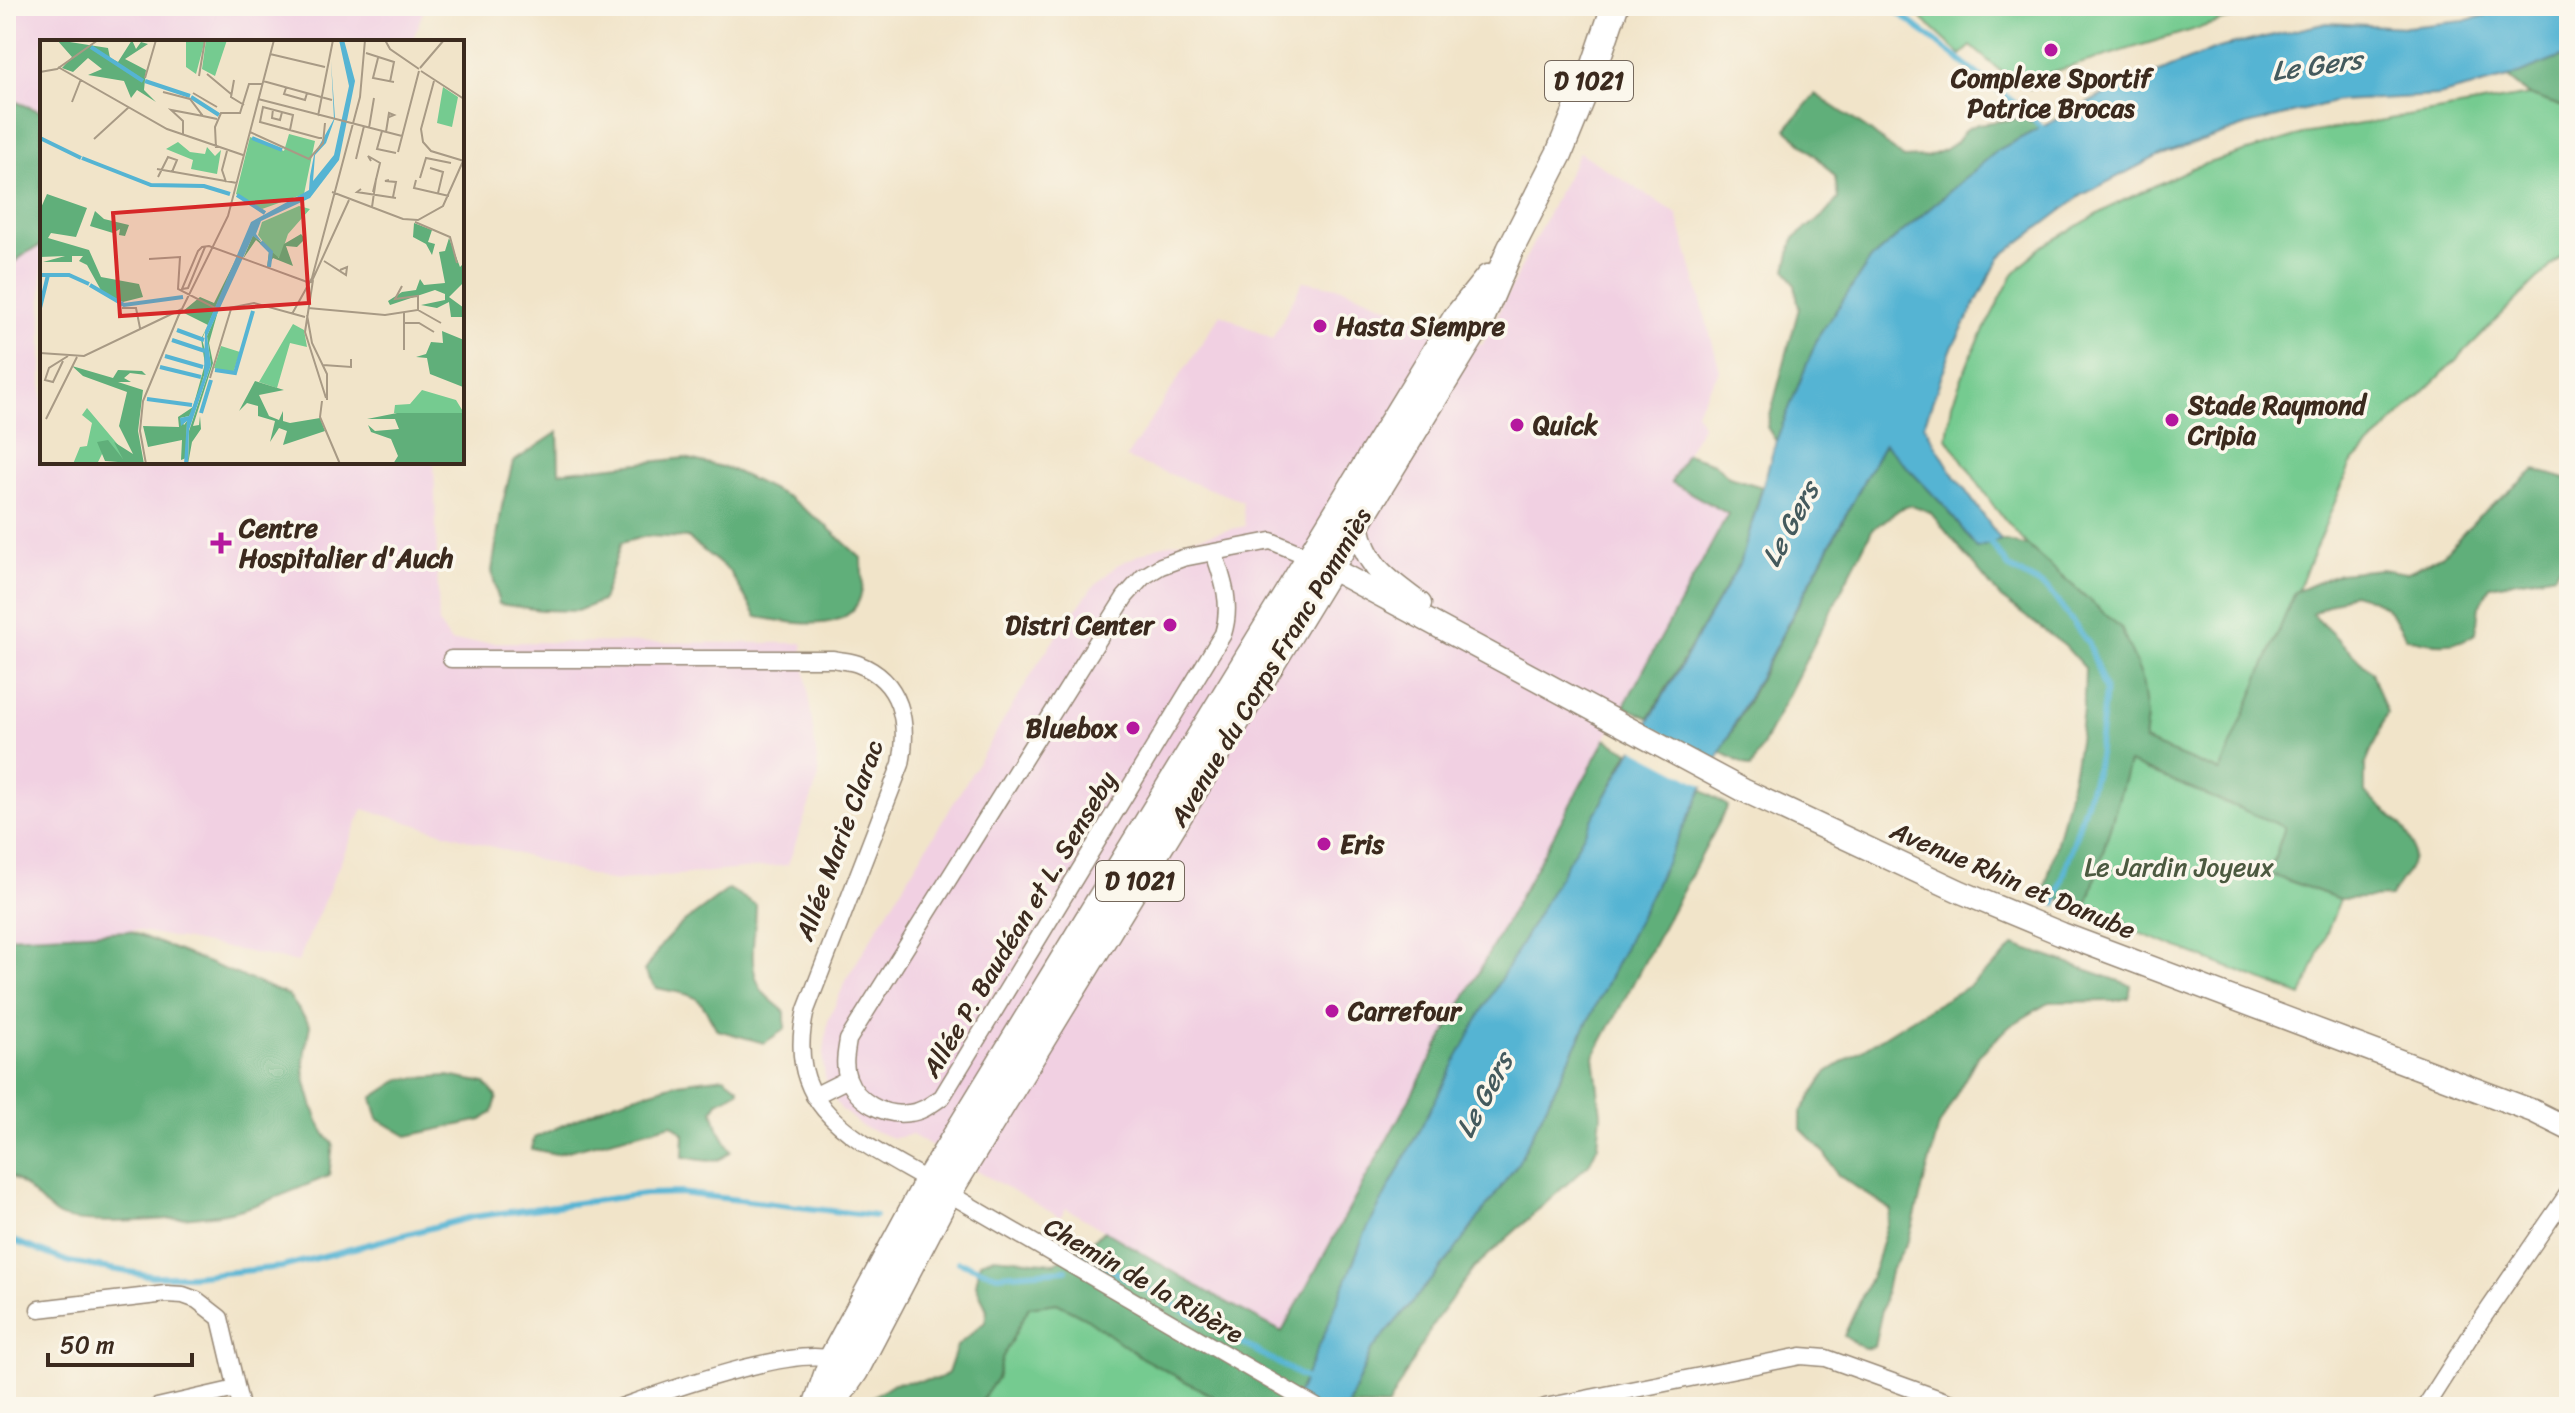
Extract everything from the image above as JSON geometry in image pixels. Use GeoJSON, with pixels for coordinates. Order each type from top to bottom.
{"type":"FeatureCollection","features":[{"type":"Feature","properties":{"kind":"main road","name":"Avenue du Corps Franc Pommiès"},"geometry":{"type":"LineString","coordinates":[[1320,563],[1358,525],[1478,326],[1510,250],[1559,154],[1615,6]]}},
{"type":"Feature","properties":{"kind":"main road","name":"Avenue du Corps Franc Pommiès"},"geometry":{"type":"LineString","coordinates":[[844,1364],[938,1187],[1320,563],[1456,318],[1510,250]]}},
{"type":"Feature","properties":{"kind":"main road","name":"D 1021"},"geometry":{"type":"LineString","coordinates":[[816,1407],[844,1364]]}},
{"type":"Feature","properties":{"kind":"main road","name":"D 1021"},"geometry":{"type":"LineString","coordinates":[[830,1407],[844,1364]]}},
{"type":"Feature","properties":{"kind":"street","name":"Avenue Rhin et Danube"},"geometry":{"type":"LineString","coordinates":[[1358,525],[1366,556],[1384,577],[1471,644]]}},
{"type":"Feature","properties":{"kind":"street"},"geometry":{"type":"LineString","coordinates":[[814,1096],[848,1079],[844,1061],[848,1040],[1125,597],[1143,577],[1183,558],[1271,541],[1320,563]]}},
{"type":"Feature","properties":{"kind":"street","name":"Allée P. Baudéan et L. Senseby"},"geometry":{"type":"LineString","coordinates":[[848,1079],[865,1102],[892,1114],[911,1113],[928,1107],[942,1097],[1223,634],[1227,590],[1214,553]]}},
{"type":"Feature","properties":{"kind":"street","name":"Avenue Rhin et Danube"},"geometry":{"type":"LineString","coordinates":[[1320,563],[1743,790],[1961,892],[2062,934],[2565,1122]]}},
{"type":"Feature","properties":{"kind":"street","name":"Allée Marie Clarac"},"geometry":{"type":"LineString","coordinates":[[451,659],[833,659],[858,664],[874,673],[887,686],[899,702],[905,721],[901,764],[806,1010],[801,1051],[805,1074],[814,1096],[844,1131],[938,1187]]}},
{"type":"Feature","properties":{"kind":"street"},"geometry":{"type":"LineString","coordinates":[[2565,1122],[2564,1130],[2569,1140]]}},
{"type":"Feature","properties":{"kind":"street","name":"Chemin de la Ribère"},"geometry":{"type":"LineString","coordinates":[[938,1187],[1316,1407]]}},
{"type":"Feature","properties":{"kind":"street"},"geometry":{"type":"LineString","coordinates":[[2425,1407],[2569,1192]]}},
{"type":"Feature","properties":{"kind":"street"},"geometry":{"type":"LineString","coordinates":[[39,1309],[166,1294],[197,1300],[220,1318],[241,1407]]}},
{"type":"Feature","properties":{"kind":"street"},"geometry":{"type":"LineString","coordinates":[[1545,1407],[1801,1356],[1826,1358],[1962,1407]]}},
{"type":"Feature","properties":{"kind":"street"},"geometry":{"type":"LineString","coordinates":[[621,1407],[763,1363],[796,1358],[844,1364]]}},
{"type":"Feature","properties":{"kind":"street"},"geometry":{"type":"LineString","coordinates":[[157,1407],[236,1389]]}},
{"type":"Feature","properties":{"kind":"shaded area","name":"Centre Hospitalier d'Auch"},"geometry":{"type":"Polygon","coordinates":[[[6,6],[425,6],[413,40],[40,40],[40,464],[434,464],[439,624],[451,642],[802,643],[819,777],[788,865],[610,881],[363,809],[298,962],[136,930],[6,937],[6,6]]]}},
{"type":"Feature","properties":{"kind":"shaded area"},"geometry":{"type":"Polygon","coordinates":[[[1579,152],[1677,214],[1720,370],[1696,411],[1702,426],[1671,482],[1728,514],[1282,1332],[1204,1290],[1066,1208],[1060,1217],[912,1135],[893,1138],[861,1126],[841,1109],[825,1078],[823,1061],[828,1021],[847,978],[1044,654],[1091,589],[1117,565],[1156,547],[1245,526],[1242,501],[1126,458],[1221,314],[1272,339],[1303,281],[1343,288],[1482,345],[1579,152]]]}},
{"type":"Feature","properties":{"kind":"green space","name":"Complexe Sportif Patrice Brocas"},"geometry":{"type":"Polygon","coordinates":[[[1908,6],[2287,6],[2222,21],[2039,76],[2031,89],[2005,75],[1971,46],[1961,55],[1908,6]]]}},
{"type":"Feature","properties":{"kind":"green space"},"geometry":{"type":"Polygon","coordinates":[[[2569,54],[2569,109],[2529,95],[2508,78],[2569,54]]]}},
{"type":"Feature","properties":{"kind":"green space"},"geometry":{"type":"Polygon","coordinates":[[[1815,94],[1869,130],[1903,158],[1926,157],[1944,150],[1956,142],[1966,129],[1978,124],[2022,118],[2042,127],[1998,150],[1871,259],[1818,337],[1776,441],[1767,427],[1799,308],[1795,285],[1786,269],[1794,238],[1825,214],[1838,199],[1835,177],[1786,129],[1815,94]]]}},
{"type":"Feature","properties":{"kind":"green space","name":"Stade Raymond Cripia"},"geometry":{"type":"Polygon","coordinates":[[[2529,95],[2569,109],[2569,248],[2351,464],[2221,772],[2144,742],[2147,716],[2121,628],[2028,546],[1995,508],[1947,438],[1952,403],[1970,357],[2012,276],[2039,248],[2116,204],[2192,168],[2303,134],[2529,95]]]}},
{"type":"Feature","properties":{"kind":"green space"},"geometry":{"type":"Polygon","coordinates":[[[6,98],[40,111],[40,246],[6,268],[6,98]]]}},
{"type":"Feature","properties":{"kind":"green space"},"geometry":{"type":"Polygon","coordinates":[[[558,432],[559,472],[685,458],[730,469],[788,497],[861,558],[863,586],[857,605],[847,615],[819,623],[757,617],[730,572],[688,538],[647,536],[621,543],[602,601],[577,611],[499,604],[492,571],[502,506],[513,462],[558,432]]]}},
{"type":"Feature","properties":{"kind":"green space"},"geometry":{"type":"Polygon","coordinates":[[[1884,443],[1946,508],[1977,548],[2001,540],[2028,546],[2121,628],[2142,678],[2147,716],[2144,741],[2220,772],[2295,592],[2339,573],[2381,569],[2406,573],[2443,555],[2479,516],[2535,470],[2569,480],[2569,553],[2555,574],[2490,586],[2479,606],[2476,633],[2461,641],[2433,643],[2406,637],[2385,607],[2352,593],[2312,614],[2372,672],[2387,713],[2365,766],[2365,793],[2391,815],[2411,843],[2411,864],[2391,897],[2340,899],[2269,874],[2285,827],[2129,763],[2085,912],[2044,892],[2077,753],[2085,668],[2065,646],[2001,598],[1930,512],[1912,505],[1900,509],[1872,530],[1751,768],[1721,752],[1884,443]]]}},
{"type":"Feature","properties":{"kind":"green space"},"geometry":{"type":"Polygon","coordinates":[[[1686,454],[1714,463],[1729,477],[1762,487],[1741,561],[1649,718],[1624,706],[1728,514],[1671,482],[1686,454]]]}},
{"type":"Feature","properties":{"kind":"green space"},"geometry":{"type":"Polygon","coordinates":[[[1606,739],[1629,752],[1327,1328],[1292,1407],[1214,1407],[1213,1396],[1142,1358],[1088,1319],[1057,1303],[1029,1307],[1002,1358],[997,1378],[977,1407],[857,1407],[894,1383],[939,1379],[948,1373],[957,1346],[985,1322],[987,1310],[976,1285],[980,1262],[994,1257],[1055,1263],[1072,1255],[1105,1231],[1282,1332],[1606,739]]]}},
{"type":"Feature","properties":{"kind":"green space","name":"Le Jardin Joyeux"},"geometry":{"type":"Polygon","coordinates":[[[2129,763],[2285,827],[2270,874],[2340,899],[2302,996],[2085,912],[2129,763]]]}},
{"type":"Feature","properties":{"kind":"green space"},"geometry":{"type":"Polygon","coordinates":[[[1702,790],[1728,806],[1594,1056],[1601,1114],[1598,1145],[1589,1164],[1475,1267],[1435,1321],[1387,1407],[1348,1406],[1371,1351],[1451,1256],[1518,1163],[1702,790]]]}},
{"type":"Feature","properties":{"kind":"green space"},"geometry":{"type":"Polygon","coordinates":[[[729,889],[756,905],[753,958],[756,979],[763,992],[785,1012],[785,1029],[764,1043],[717,1030],[700,1002],[689,995],[656,988],[644,971],[679,926],[729,889]]]}},
{"type":"Feature","properties":{"kind":"green space"},"geometry":{"type":"Polygon","coordinates":[[[129,931],[288,995],[310,1025],[304,1070],[317,1118],[333,1143],[329,1176],[268,1201],[230,1212],[115,1222],[71,1220],[59,1216],[6,1174],[6,937],[129,931]]]}},
{"type":"Feature","properties":{"kind":"green space"},"geometry":{"type":"Polygon","coordinates":[[[2014,945],[2131,985],[2129,998],[2050,1002],[2010,1026],[1977,1057],[1939,1126],[1909,1239],[1890,1272],[1874,1347],[1864,1349],[1844,1336],[1875,1267],[1891,1210],[1838,1175],[1823,1151],[1801,1129],[1801,1112],[1827,1072],[1969,986],[2014,945]]]}},
{"type":"Feature","properties":{"kind":"green space"},"geometry":{"type":"Polygon","coordinates":[[[448,1076],[485,1083],[497,1097],[493,1112],[482,1120],[407,1136],[378,1119],[372,1098],[401,1079],[448,1076]]]}},
{"type":"Feature","properties":{"kind":"green space"},"geometry":{"type":"Polygon","coordinates":[[[724,1077],[739,1091],[718,1102],[713,1110],[718,1128],[731,1151],[721,1159],[709,1161],[683,1157],[684,1134],[672,1124],[556,1154],[532,1149],[534,1138],[614,1102],[678,1083],[724,1077]]]}},
{"type":"Feature","properties":{"kind":"green space"},"geometry":{"type":"Polygon","coordinates":[[[1057,1303],[1088,1319],[1142,1358],[1213,1396],[1214,1407],[977,1407],[997,1378],[1002,1358],[1029,1307],[1057,1303]]]}},
{"type":"Feature","properties":{"kind":"water","name":"Le Gers"},"geometry":{"type":"Polygon","coordinates":[[[2523,6],[2569,6],[2569,54],[2508,78],[2438,96],[2337,101],[2248,125],[2158,156],[2082,195],[2000,257],[1951,350],[1924,425],[1950,469],[2001,540],[1977,548],[1946,508],[1884,443],[1740,713],[1518,1163],[1451,1256],[1371,1351],[1347,1407],[1292,1407],[1364,1235],[1481,1013],[1741,561],[1776,441],[1818,337],[1871,259],[1998,150],[2107,93],[2218,48],[2327,23],[2407,27],[2464,21],[2523,6]]]}},
{"type":"Feature","properties":{"kind":"pier"},"geometry":{"type":"Polygon","coordinates":[[[1642,722],[1720,763],[1708,788],[1628,746],[1642,722]]]}},
{"type":"Feature","properties":{"kind":"waterway"},"geometry":{"type":"LineString","coordinates":[[1890,6],[2025,111],[2046,132]]}},
{"type":"Feature","properties":{"kind":"waterway"},"geometry":{"type":"LineString","coordinates":[[1988,539],[2010,568],[2048,589],[2089,644],[2105,690],[2097,766],[2055,903]]}},
{"type":"Feature","properties":{"kind":"waterway"},"geometry":{"type":"LineString","coordinates":[[6,1238],[69,1262],[153,1276],[191,1276],[282,1267],[472,1217],[645,1194],[680,1193],[875,1216]]}},
{"type":"Feature","properties":{"kind":"waterway"},"geometry":{"type":"LineString","coordinates":[[1081,1253],[1312,1382]]}},
{"type":"Feature","properties":{"kind":"waterway"},"geometry":{"type":"LineString","coordinates":[[959,1262],[997,1275],[1066,1270]]}},
{"type":"Feature","properties":{"kind":"place","name":"Complexe Sportif Patrice Brocas"},"geometry":{"type":"Point","coordinates":[2051,50]}},
{"type":"Feature","properties":{"kind":"place","name":"Hasta Siempre"},"geometry":{"type":"Point","coordinates":[1320,326]}},
{"type":"Feature","properties":{"kind":"place","name":"Stade Raymond Cripia"},"geometry":{"type":"Point","coordinates":[2172,420]}},
{"type":"Feature","properties":{"kind":"place","name":"Quick"},"geometry":{"type":"Point","coordinates":[1517,425]}},
{"type":"Feature","properties":{"kind":"place","name":"Centre Hospitalier d'Auch"},"geometry":{"type":"Point","coordinates":[221,543]}},
{"type":"Feature","properties":{"kind":"place","name":"Distri Center"},"geometry":{"type":"Point","coordinates":[1170,625]}},
{"type":"Feature","properties":{"kind":"place","name":"Bluebox"},"geometry":{"type":"Point","coordinates":[1133,728]}},
{"type":"Feature","properties":{"kind":"place","name":"Eris"},"geometry":{"type":"Point","coordinates":[1324,844]}},
{"type":"Feature","properties":{"kind":"place","name":"Carrefour"},"geometry":{"type":"Point","coordinates":[1332,1011]}}]}
